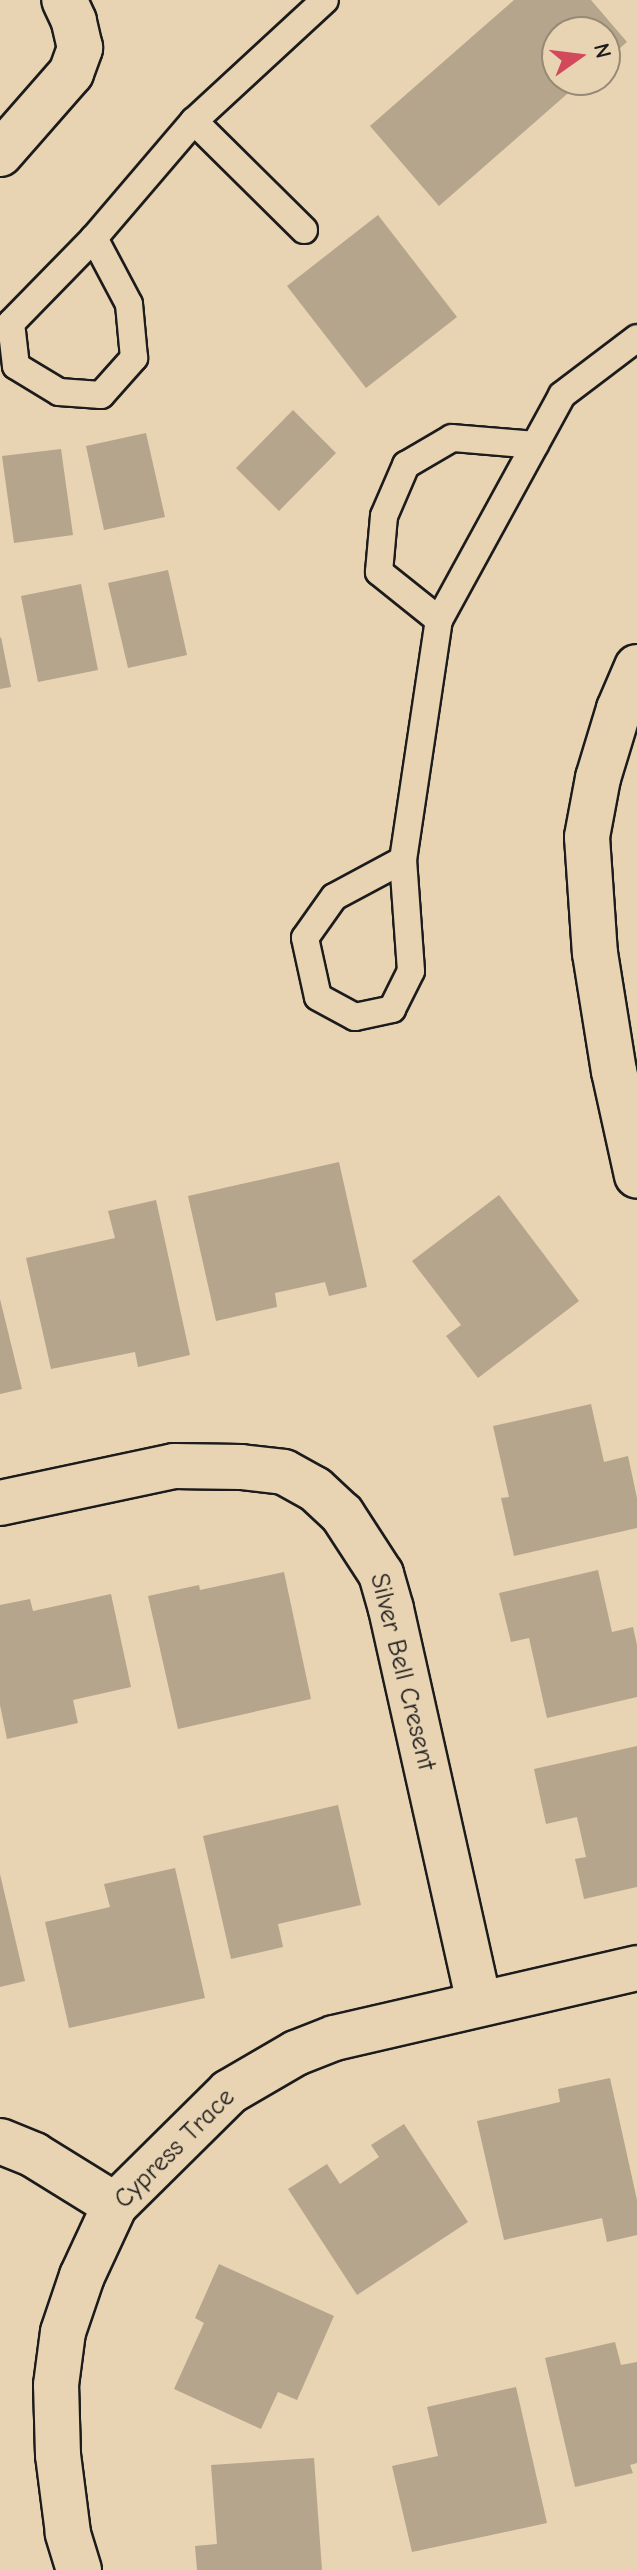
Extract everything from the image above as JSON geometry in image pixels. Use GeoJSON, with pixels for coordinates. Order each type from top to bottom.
{"type":"FeatureCollection","features":[{"type":"Feature","properties":{"kind":"street"},"geometry":{"type":"LineString","coordinates":[[0,154],[71,73],[80,48],[64,0]]}},
{"type":"Feature","properties":{"kind":"street"},"geometry":{"type":"LineString","coordinates":[[637,667],[619,709],[598,778],[587,837],[595,953],[614,1071],[637,1176]]}},
{"type":"Feature","properties":{"kind":"street","name":"Silver Bell Cresent"},"geometry":{"type":"LineString","coordinates":[[0,1503],[174,1466],[241,1467],[284,1472],[315,1489],[342,1514],[364,1543],[381,1574],[391,1609],[479,2002]]}},
{"type":"Feature","properties":{"kind":"street","name":"Cypress Trace"},"geometry":{"type":"LineString","coordinates":[[79,2570],[68,2533],[58,2455],[56,2385],[63,2332],[82,2276],[115,2205],[229,2092],[296,2053],[334,2038],[479,2002],[637,1968]]}},
{"type":"Feature","properties":{"kind":"street"},"geometry":{"type":"LineString","coordinates":[[0,2141],[34,2155],[115,2205]]}},
{"type":"Feature","properties":{"kind":"lane"},"geometry":{"type":"LineString","coordinates":[[94,238],[129,304],[134,358],[101,395],[59,392],[16,366],[11,323],[94,238],[194,121],[325,0]]}},
{"type":"Feature","properties":{"kind":"lane"},"geometry":{"type":"LineString","coordinates":[[194,121],[304,230]]}},
{"type":"Feature","properties":{"kind":"lane"},"geometry":{"type":"LineString","coordinates":[[403,860],[334,897],[305,938],[318,997],[355,1017],[392,1009],[411,971],[403,860],[439,620],[562,395],[637,338]]}},
{"type":"Feature","properties":{"kind":"lane"},"geometry":{"type":"LineString","coordinates":[[439,620],[379,572],[384,516],[406,465],[452,438],[535,445]]}},
{"type":"Feature","properties":{"kind":"building"},"geometry":{"type":"Polygon","coordinates":[[[514,0],[591,0],[605,16],[541,16],[541,96],[565,96],[439,206],[370,126],[514,0]]]}},
{"type":"Feature","properties":{"kind":"building"},"geometry":{"type":"Polygon","coordinates":[[[378,215],[457,317],[366,388],[287,286],[378,215]]]}},
{"type":"Feature","properties":{"kind":"building"},"geometry":{"type":"Polygon","coordinates":[[[293,410],[336,453],[279,511],[236,468],[293,410]]]}},
{"type":"Feature","properties":{"kind":"building"},"geometry":{"type":"Polygon","coordinates":[[[146,433],[165,517],[104,530],[86,446],[146,433]]]}},
{"type":"Feature","properties":{"kind":"building"},"geometry":{"type":"Polygon","coordinates":[[[61,449],[73,535],[14,543],[2,456],[61,449]]]}},
{"type":"Feature","properties":{"kind":"building"},"geometry":{"type":"Polygon","coordinates":[[[168,570],[187,655],[128,668],[108,583],[168,570]]]}},
{"type":"Feature","properties":{"kind":"building"},"geometry":{"type":"Polygon","coordinates":[[[81,584],[98,670],[38,682],[21,596],[81,584]]]}},
{"type":"Feature","properties":{"kind":"building"},"geometry":{"type":"Polygon","coordinates":[[[0,638],[11,687],[0,689],[0,638]]]}},
{"type":"Feature","properties":{"kind":"building"},"geometry":{"type":"Polygon","coordinates":[[[339,1162],[367,1287],[329,1296],[325,1282],[275,1293],[277,1307],[216,1321],[188,1196],[339,1162]]]}},
{"type":"Feature","properties":{"kind":"building"},"geometry":{"type":"Polygon","coordinates":[[[499,1195],[579,1301],[478,1378],[446,1336],[461,1325],[412,1261],[499,1195]]]}},
{"type":"Feature","properties":{"kind":"building"},"geometry":{"type":"Polygon","coordinates":[[[156,1200],[190,1355],[138,1367],[135,1352],[51,1369],[26,1258],[115,1238],[108,1211],[156,1200]]]}},
{"type":"Feature","properties":{"kind":"building"},"geometry":{"type":"Polygon","coordinates":[[[0,1299],[22,1389],[0,1394],[0,1299]]]}},
{"type":"Feature","properties":{"kind":"building"},"geometry":{"type":"Polygon","coordinates":[[[591,1404],[604,1462],[628,1456],[637,1498],[637,1528],[514,1556],[501,1498],[509,1497],[493,1426],[591,1404]]]}},
{"type":"Feature","properties":{"kind":"building"},"geometry":{"type":"Polygon","coordinates":[[[598,1570],[612,1632],[633,1627],[637,1645],[637,1697],[547,1718],[529,1638],[511,1642],[499,1593],[598,1570]]]}},
{"type":"Feature","properties":{"kind":"building"},"geometry":{"type":"Polygon","coordinates":[[[284,1572],[311,1699],[178,1729],[148,1596],[199,1585],[200,1590],[284,1572]]]}},
{"type":"Feature","properties":{"kind":"building"},"geometry":{"type":"Polygon","coordinates":[[[111,1594],[131,1687],[73,1700],[78,1723],[7,1739],[0,1705],[0,1605],[30,1599],[33,1611],[111,1594]]]}},
{"type":"Feature","properties":{"kind":"building"},"geometry":{"type":"Polygon","coordinates":[[[637,1746],[637,1887],[584,1899],[575,1859],[586,1857],[577,1817],[546,1824],[534,1769],[637,1746]]]}},
{"type":"Feature","properties":{"kind":"building"},"geometry":{"type":"Polygon","coordinates":[[[338,1805],[361,1905],[278,1924],[283,1947],[231,1959],[203,1836],[338,1805]]]}},
{"type":"Feature","properties":{"kind":"building"},"geometry":{"type":"Polygon","coordinates":[[[175,1868],[205,1998],[69,2028],[45,1922],[110,1907],[104,1884],[175,1868]]]}},
{"type":"Feature","properties":{"kind":"building"},"geometry":{"type":"Polygon","coordinates":[[[0,1874],[25,1981],[0,1987],[0,1874]]]}},
{"type":"Feature","properties":{"kind":"building"},"geometry":{"type":"Polygon","coordinates":[[[610,2078],[637,2200],[637,2235],[607,2242],[602,2218],[504,2240],[477,2121],[560,2102],[558,2089],[610,2078]]]}},
{"type":"Feature","properties":{"kind":"building"},"geometry":{"type":"Polygon","coordinates":[[[404,2124],[468,2222],[357,2295],[288,2189],[327,2164],[340,2184],[379,2157],[371,2145],[404,2124]]]}},
{"type":"Feature","properties":{"kind":"building"},"geometry":{"type":"Polygon","coordinates":[[[219,2264],[334,2316],[297,2400],[278,2392],[261,2429],[174,2389],[204,2323],[195,2318],[219,2264]]]}},
{"type":"Feature","properties":{"kind":"building"},"geometry":{"type":"Polygon","coordinates":[[[615,2342],[621,2365],[637,2362],[637,2463],[630,2465],[633,2473],[575,2487],[545,2358],[615,2342]]]}},
{"type":"Feature","properties":{"kind":"building"},"geometry":{"type":"Polygon","coordinates":[[[516,2387],[547,2523],[412,2552],[392,2466],[438,2456],[427,2407],[516,2387]]]}},
{"type":"Feature","properties":{"kind":"building"},"geometry":{"type":"Polygon","coordinates":[[[314,2458],[322,2570],[197,2570],[195,2546],[217,2544],[211,2465],[314,2458]]]}}]}
